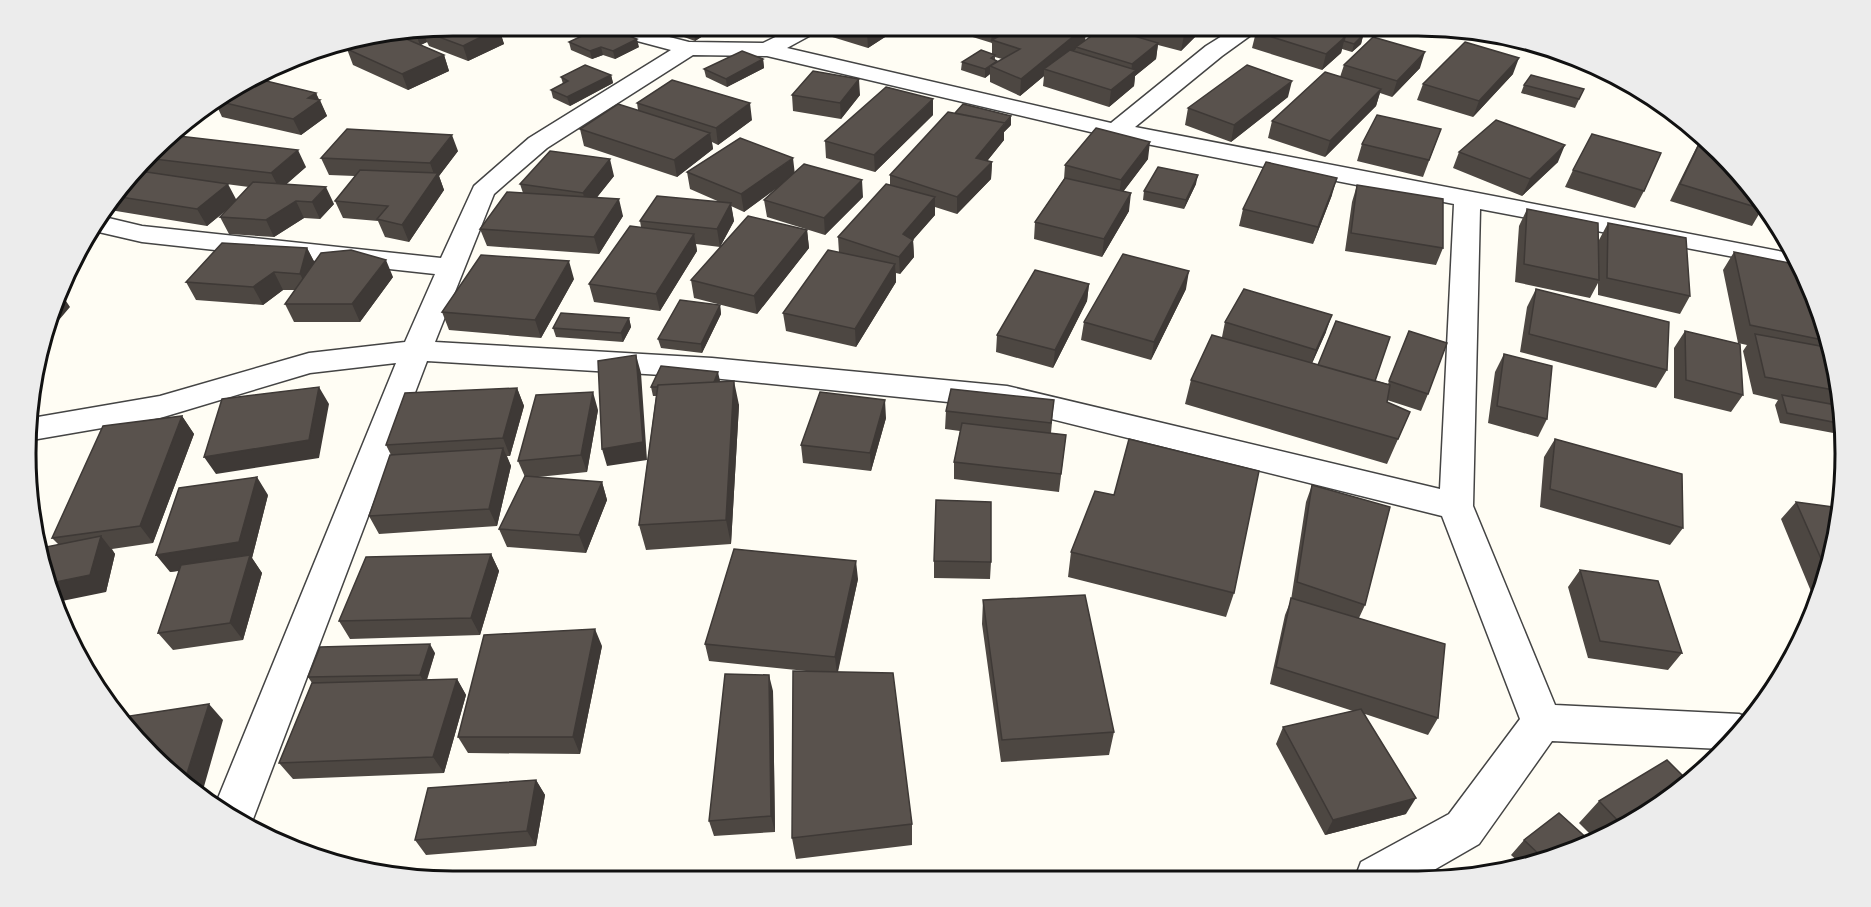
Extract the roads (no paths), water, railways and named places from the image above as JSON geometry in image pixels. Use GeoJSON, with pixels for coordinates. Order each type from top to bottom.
{"type":"FeatureCollection","features":[{"type":"Feature","properties":{"kind":"street"},"geometry":{"type":"LineString","coordinates":[[642,36],[689,48],[766,50],[1116,131],[1467,197],[1788,261]]}},
{"type":"Feature","properties":{"kind":"street"},"geometry":{"type":"LineString","coordinates":[[766,50],[793,36]]}},
{"type":"Feature","properties":{"kind":"street"},"geometry":{"type":"LineString","coordinates":[[1116,131],[1214,51],[1236,36]]}},
{"type":"Feature","properties":{"kind":"street"},"geometry":{"type":"LineString","coordinates":[[235,809],[416,351],[483,191],[538,143],[689,48]]}},
{"type":"Feature","properties":{"kind":"street"},"geometry":{"type":"LineString","coordinates":[[1467,197],[1456,506],[1542,722]]}},
{"type":"Feature","properties":{"kind":"street"},"geometry":{"type":"LineString","coordinates":[[104,225],[142,234],[451,267]]}},
{"type":"Feature","properties":{"kind":"street"},"geometry":{"type":"LineString","coordinates":[[37,428],[160,407],[309,363],[416,351],[712,368],[1007,397],[1456,506]]}},
{"type":"Feature","properties":{"kind":"street"},"geometry":{"type":"LineString","coordinates":[[1542,722],[1729,731]]}},
{"type":"Feature","properties":{"kind":"street"},"geometry":{"type":"LineString","coordinates":[[1389,871],[1464,829],[1542,722]]}}]}
